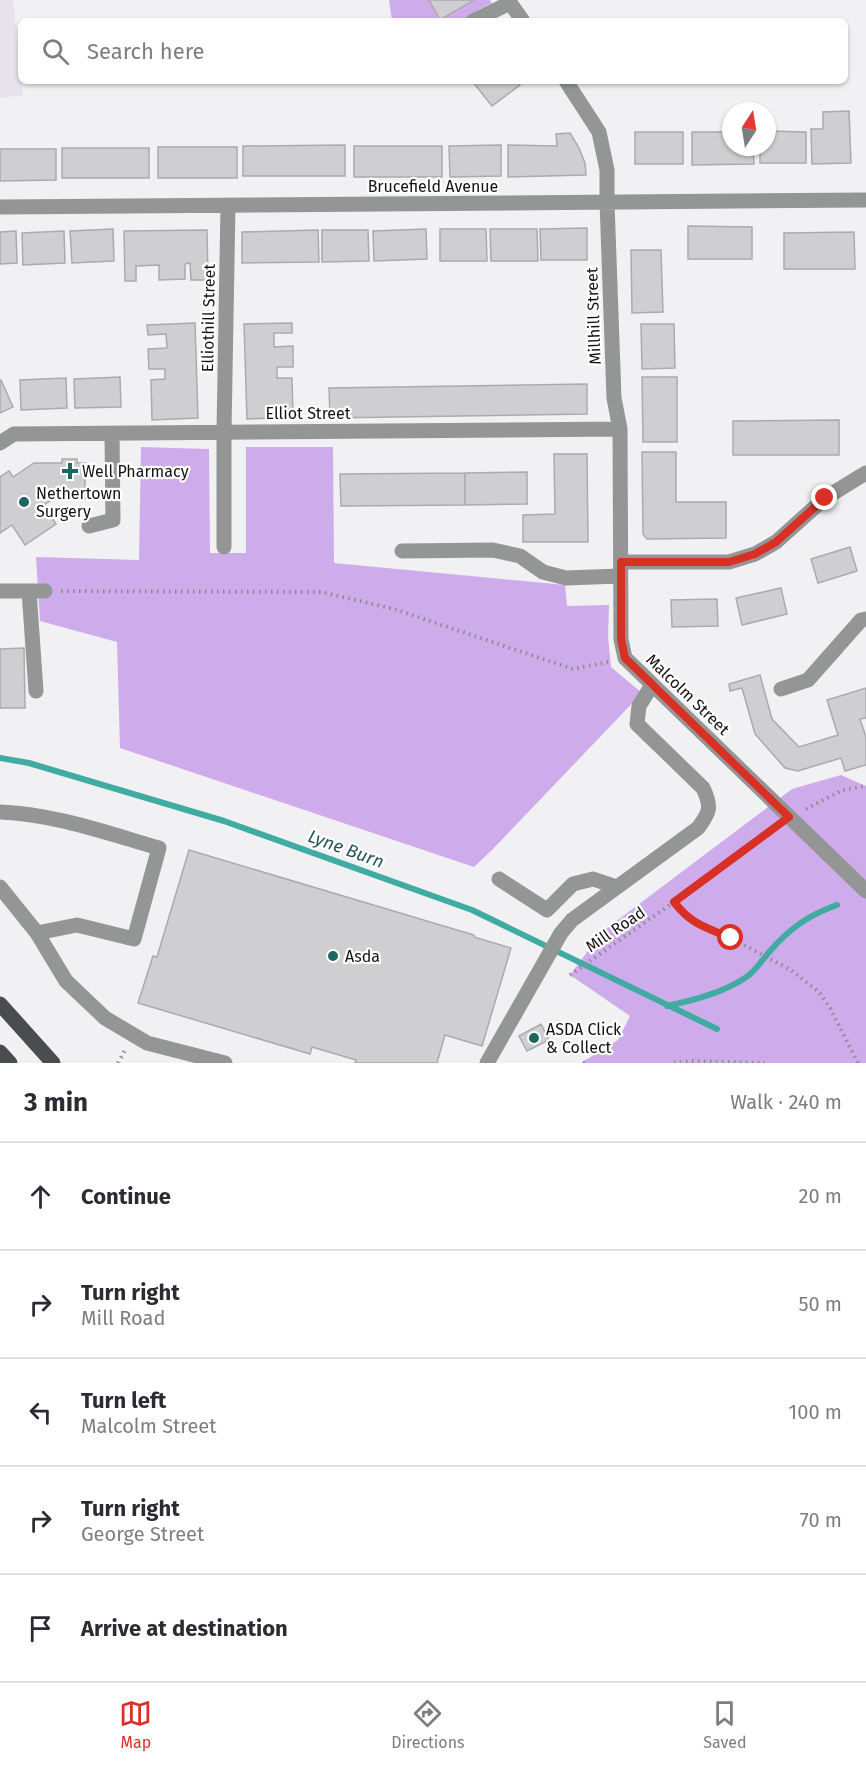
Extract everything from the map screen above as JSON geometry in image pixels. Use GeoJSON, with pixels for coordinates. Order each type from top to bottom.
{"type":"FeatureCollection","features":[{"type":"Feature","properties":{"kind":"main road"},"geometry":{"type":"LineString","coordinates":[[0,1004],[52,1063]]}},
{"type":"Feature","properties":{"kind":"main road"},"geometry":{"type":"LineString","coordinates":[[0,1052],[10,1063]]}},
{"type":"Feature","properties":{"kind":"street"},"geometry":{"type":"LineString","coordinates":[[478,18],[509,1],[521,18]]}},
{"type":"Feature","properties":{"kind":"street","name":"Millhill Street"},"geometry":{"type":"LineString","coordinates":[[568,84],[599,132],[607,170],[614,398],[620,429]]}},
{"type":"Feature","properties":{"kind":"street","name":"Brucefield Avenue"},"geometry":{"type":"LineString","coordinates":[[0,207],[866,200]]}},
{"type":"Feature","properties":{"kind":"street","name":"Elliothill Street"},"geometry":{"type":"LineString","coordinates":[[224,547],[228,205]]}},
{"type":"Feature","properties":{"kind":"street","name":"Elliot Street"},"geometry":{"type":"LineString","coordinates":[[0,443],[15,434],[620,429]]}},
{"type":"Feature","properties":{"kind":"street","name":"Malcolm Street"},"geometry":{"type":"LineString","coordinates":[[620,429],[621,639],[625,658],[866,891]]}},
{"type":"Feature","properties":{"kind":"street"},"geometry":{"type":"LineString","coordinates":[[89,526],[113,520],[112,433]]}},
{"type":"Feature","properties":{"kind":"street"},"geometry":{"type":"LineString","coordinates":[[402,550],[493,550],[520,556],[543,572],[566,578],[621,569],[729,562],[755,554],[776,542],[825,498],[866,473]]}},
{"type":"Feature","properties":{"kind":"street"},"geometry":{"type":"LineString","coordinates":[[0,591],[45,591]]}},
{"type":"Feature","properties":{"kind":"street"},"geometry":{"type":"LineString","coordinates":[[29,591],[36,691]]}},
{"type":"Feature","properties":{"kind":"street"},"geometry":{"type":"LineString","coordinates":[[781,689],[808,680],[861,620],[866,619]]}},
{"type":"Feature","properties":{"kind":"street"},"geometry":{"type":"LineString","coordinates":[[487,1063],[561,933],[573,920],[698,828],[707,816],[710,802],[703,788],[637,724],[639,706],[652,685]]}},
{"type":"Feature","properties":{"kind":"street"},"geometry":{"type":"LineString","coordinates":[[0,812],[22,813],[70,823],[159,848],[134,939],[77,926],[37,933]]}},
{"type":"Feature","properties":{"kind":"street"},"geometry":{"type":"LineString","coordinates":[[499,879],[547,910],[573,884],[593,879],[617,888]]}},
{"type":"Feature","properties":{"kind":"street"},"geometry":{"type":"LineString","coordinates":[[0,887],[37,933],[66,981],[105,1018],[147,1043],[225,1063]]}},
{"type":"Feature","properties":{"kind":"path"},"geometry":{"type":"LineString","coordinates":[[45,591],[321,592],[394,609],[573,669],[625,658]]}},
{"type":"Feature","properties":{"kind":"path","name":"Mill Road"},"geometry":{"type":"LineString","coordinates":[[570,975],[789,817],[843,790],[866,786]]}},
{"type":"Feature","properties":{"kind":"path"},"geometry":{"type":"LineString","coordinates":[[674,902],[685,916],[697,924],[731,938],[791,970],[819,992],[830,1008],[858,1063]]}},
{"type":"Feature","properties":{"kind":"path"},"geometry":{"type":"LineString","coordinates":[[118,1063],[122,1056]]}},
{"type":"Feature","properties":{"kind":"path"},"geometry":{"type":"LineString","coordinates":[[674,1063],[691,1061],[765,1063]]}},
{"type":"Feature","properties":{"kind":"shaded area"},"geometry":{"type":"Polygon","coordinates":[[[0,0],[13,0],[18,48],[18,84],[22,84],[23,95],[0,98],[0,0]]]}},
{"type":"Feature","properties":{"kind":"shaded area"},"geometry":{"type":"Polygon","coordinates":[[[389,0],[429,0],[440,18],[392,18],[389,0]]]}},
{"type":"Feature","properties":{"kind":"shaded area"},"geometry":{"type":"Polygon","coordinates":[[[474,0],[490,0],[492,3],[476,11],[471,18],[443,18],[474,0]]]}},
{"type":"Feature","properties":{"kind":"shaded area"},"geometry":{"type":"Polygon","coordinates":[[[141,447],[209,449],[210,553],[246,553],[246,447],[333,447],[334,563],[565,585],[567,606],[609,605],[608,636],[611,667],[642,693],[474,867],[120,748],[117,642],[40,621],[36,557],[139,560],[141,447]]]}},
{"type":"Feature","properties":{"kind":"shaded area"},"geometry":{"type":"Polygon","coordinates":[[[841,775],[866,786],[866,1063],[581,1063],[618,1040],[630,1016],[570,975],[602,932],[792,789],[841,775]]]}},
{"type":"Feature","properties":{"kind":"building"},"geometry":{"type":"Polygon","coordinates":[[[429,0],[474,0],[443,18],[439,18],[429,0]]]}},
{"type":"Feature","properties":{"kind":"building"},"geometry":{"type":"Polygon","coordinates":[[[474,84],[519,84],[520,85],[492,106],[474,84]]]}},
{"type":"Feature","properties":{"kind":"building"},"geometry":{"type":"Polygon","coordinates":[[[849,111],[851,163],[812,164],[811,129],[823,129],[823,112],[849,111]]]}},
{"type":"Feature","properties":{"kind":"building"},"geometry":{"type":"Polygon","coordinates":[[[776,131],[806,132],[806,163],[760,163],[760,156],[776,156],[776,131]]]}},
{"type":"Feature","properties":{"kind":"building"},"geometry":{"type":"Polygon","coordinates":[[[635,132],[683,132],[683,164],[635,164],[635,132]]]}},
{"type":"Feature","properties":{"kind":"building"},"geometry":{"type":"Polygon","coordinates":[[[692,132],[722,132],[722,156],[754,156],[754,164],[692,165],[692,132]]]}},
{"type":"Feature","properties":{"kind":"building"},"geometry":{"type":"Polygon","coordinates":[[[570,133],[585,163],[586,175],[508,177],[508,145],[557,146],[556,134],[570,133]]]}},
{"type":"Feature","properties":{"kind":"building"},"geometry":{"type":"Polygon","coordinates":[[[345,145],[345,176],[243,176],[243,146],[345,145]]]}},
{"type":"Feature","properties":{"kind":"building"},"geometry":{"type":"Polygon","coordinates":[[[501,145],[501,176],[450,177],[449,146],[501,145]]]}},
{"type":"Feature","properties":{"kind":"building"},"geometry":{"type":"Polygon","coordinates":[[[354,146],[442,146],[442,177],[354,177],[354,146]]]}},
{"type":"Feature","properties":{"kind":"building"},"geometry":{"type":"Polygon","coordinates":[[[158,147],[237,147],[237,178],[158,178],[158,147]]]}},
{"type":"Feature","properties":{"kind":"building"},"geometry":{"type":"Polygon","coordinates":[[[62,148],[149,148],[149,178],[62,178],[62,148]]]}},
{"type":"Feature","properties":{"kind":"building"},"geometry":{"type":"Polygon","coordinates":[[[0,149],[56,149],[56,180],[0,181],[0,149]]]}},
{"type":"Feature","properties":{"kind":"building"},"geometry":{"type":"Polygon","coordinates":[[[688,226],[752,227],[752,259],[688,259],[688,226]]]}},
{"type":"Feature","properties":{"kind":"building"},"geometry":{"type":"Polygon","coordinates":[[[587,228],[587,260],[541,260],[540,229],[587,228]]]}},
{"type":"Feature","properties":{"kind":"building"},"geometry":{"type":"Polygon","coordinates":[[[113,229],[114,261],[72,263],[70,231],[113,229]]]}},
{"type":"Feature","properties":{"kind":"building"},"geometry":{"type":"Polygon","coordinates":[[[426,229],[427,259],[374,261],[373,231],[426,229]]]}},
{"type":"Feature","properties":{"kind":"building"},"geometry":{"type":"Polygon","coordinates":[[[440,229],[486,229],[487,261],[440,261],[440,229]]]}},
{"type":"Feature","properties":{"kind":"building"},"geometry":{"type":"Polygon","coordinates":[[[490,229],[537,229],[538,261],[491,261],[490,229]]]}},
{"type":"Feature","properties":{"kind":"building"},"geometry":{"type":"Polygon","coordinates":[[[207,230],[208,280],[191,280],[190,263],[185,264],[185,279],[159,280],[159,265],[136,266],[136,281],[125,281],[124,231],[207,230]]]}},
{"type":"Feature","properties":{"kind":"building"},"geometry":{"type":"Polygon","coordinates":[[[318,230],[319,262],[242,263],[242,232],[318,230]]]}},
{"type":"Feature","properties":{"kind":"building"},"geometry":{"type":"Polygon","coordinates":[[[322,230],[368,230],[369,261],[322,262],[322,230]]]}},
{"type":"Feature","properties":{"kind":"building"},"geometry":{"type":"Polygon","coordinates":[[[16,231],[17,263],[0,264],[0,232],[16,231]]]}},
{"type":"Feature","properties":{"kind":"building"},"geometry":{"type":"Polygon","coordinates":[[[64,231],[65,263],[23,265],[22,233],[64,231]]]}},
{"type":"Feature","properties":{"kind":"building"},"geometry":{"type":"Polygon","coordinates":[[[854,232],[855,269],[784,269],[784,233],[854,232]]]}},
{"type":"Feature","properties":{"kind":"building"},"geometry":{"type":"Polygon","coordinates":[[[631,250],[661,250],[663,312],[632,313],[631,250]]]}},
{"type":"Feature","properties":{"kind":"building"},"geometry":{"type":"Polygon","coordinates":[[[195,323],[198,418],[152,420],[151,380],[165,379],[165,369],[149,369],[148,349],[167,348],[166,334],[148,335],[147,325],[195,323]]]}},
{"type":"Feature","properties":{"kind":"building"},"geometry":{"type":"Polygon","coordinates":[[[292,323],[292,333],[274,333],[274,347],[293,346],[293,367],[277,367],[277,378],[292,378],[293,417],[247,419],[244,324],[292,323]]]}},
{"type":"Feature","properties":{"kind":"building"},"geometry":{"type":"Polygon","coordinates":[[[641,324],[674,324],[675,368],[642,369],[641,324]]]}},
{"type":"Feature","properties":{"kind":"building"},"geometry":{"type":"Polygon","coordinates":[[[120,377],[121,407],[75,408],[74,379],[120,377]]]}},
{"type":"Feature","properties":{"kind":"building"},"geometry":{"type":"Polygon","coordinates":[[[642,377],[677,377],[677,442],[643,442],[642,377]]]}},
{"type":"Feature","properties":{"kind":"building"},"geometry":{"type":"Polygon","coordinates":[[[66,378],[67,408],[21,410],[20,380],[66,378]]]}},
{"type":"Feature","properties":{"kind":"building"},"geometry":{"type":"Polygon","coordinates":[[[0,381],[13,407],[0,413],[0,381]]]}},
{"type":"Feature","properties":{"kind":"building"},"geometry":{"type":"Polygon","coordinates":[[[587,384],[587,414],[330,418],[329,388],[587,384]]]}},
{"type":"Feature","properties":{"kind":"building"},"geometry":{"type":"Polygon","coordinates":[[[839,420],[839,455],[733,455],[733,421],[839,420]]]}},
{"type":"Feature","properties":{"kind":"building"},"geometry":{"type":"Polygon","coordinates":[[[642,452],[676,452],[676,502],[726,502],[726,538],[647,539],[643,534],[642,452]]]}},
{"type":"Feature","properties":{"kind":"building"},"geometry":{"type":"Polygon","coordinates":[[[554,454],[587,454],[588,542],[523,542],[523,515],[555,514],[554,454]]]}},
{"type":"Feature","properties":{"kind":"building","name":"Nethertown Surgery"},"geometry":{"type":"Polygon","coordinates":[[[62,459],[77,459],[77,463],[85,463],[85,499],[53,499],[44,505],[56,524],[25,545],[12,525],[0,533],[0,477],[9,471],[13,477],[34,463],[62,463],[62,459]]]}},
{"type":"Feature","properties":{"kind":"building"},"geometry":{"type":"Polygon","coordinates":[[[527,472],[527,504],[465,505],[465,473],[527,472]]]}},
{"type":"Feature","properties":{"kind":"building"},"geometry":{"type":"Polygon","coordinates":[[[465,473],[465,505],[341,506],[340,474],[465,473]]]}},
{"type":"Feature","properties":{"kind":"building"},"geometry":{"type":"Polygon","coordinates":[[[850,547],[857,571],[818,583],[811,559],[850,547]]]}},
{"type":"Feature","properties":{"kind":"building"},"geometry":{"type":"Polygon","coordinates":[[[781,588],[787,614],[742,625],[736,598],[781,588]]]}},
{"type":"Feature","properties":{"kind":"building"},"geometry":{"type":"Polygon","coordinates":[[[717,599],[718,626],[672,627],[671,600],[717,599]]]}},
{"type":"Feature","properties":{"kind":"building"},"geometry":{"type":"Polygon","coordinates":[[[24,648],[25,708],[0,708],[0,649],[24,648]]]}},
{"type":"Feature","properties":{"kind":"building"},"geometry":{"type":"Polygon","coordinates":[[[760,675],[772,719],[799,747],[838,735],[827,700],[866,688],[866,718],[860,719],[866,737],[866,765],[845,771],[841,758],[798,771],[785,768],[755,734],[742,688],[730,691],[729,684],[760,675]]]}},
{"type":"Feature","properties":{"kind":"building","name":"Asda"},"geometry":{"type":"Polygon","coordinates":[[[189,850],[511,948],[482,1046],[445,1035],[437,1063],[355,1063],[356,1060],[312,1047],[310,1054],[138,1003],[153,956],[157,957],[189,850]]]}},
{"type":"Feature","properties":{"kind":"building","name":"ASDA Click & Collect"},"geometry":{"type":"Polygon","coordinates":[[[541,1024],[549,1040],[527,1051],[519,1036],[541,1024]]]}},
{"type":"Feature","properties":{"kind":"waterway","name":"Lyne Burn"},"geometry":{"type":"LineString","coordinates":[[0,758],[29,763],[224,821],[472,910],[717,1029]]}},
{"type":"Feature","properties":{"kind":"waterway","name":"Lyne Burn"},"geometry":{"type":"LineString","coordinates":[[667,1006],[708,995],[745,978],[793,929],[818,913],[837,905]]}},
{"type":"Feature","properties":{"kind":"place","name":"Well Pharmacy"},"geometry":{"type":"Point","coordinates":[70,471]}},
{"type":"Feature","properties":{"kind":"place","name":"Nethertown Surgery"},"geometry":{"type":"Point","coordinates":[24,502]}},
{"type":"Feature","properties":{"kind":"place","name":"Asda"},"geometry":{"type":"Point","coordinates":[333,956]}},
{"type":"Feature","properties":{"kind":"place","name":"ASDA Click & Collect"},"geometry":{"type":"Point","coordinates":[534,1038]}},
{"type":"Feature","properties":{"kind":"route"},"geometry":{"type":"LineString","coordinates":[[731,938],[697,924],[685,916],[674,902],[789,817],[625,658],[621,639],[621,562],[729,562],[755,554],[776,542],[825,498]]}}]}
